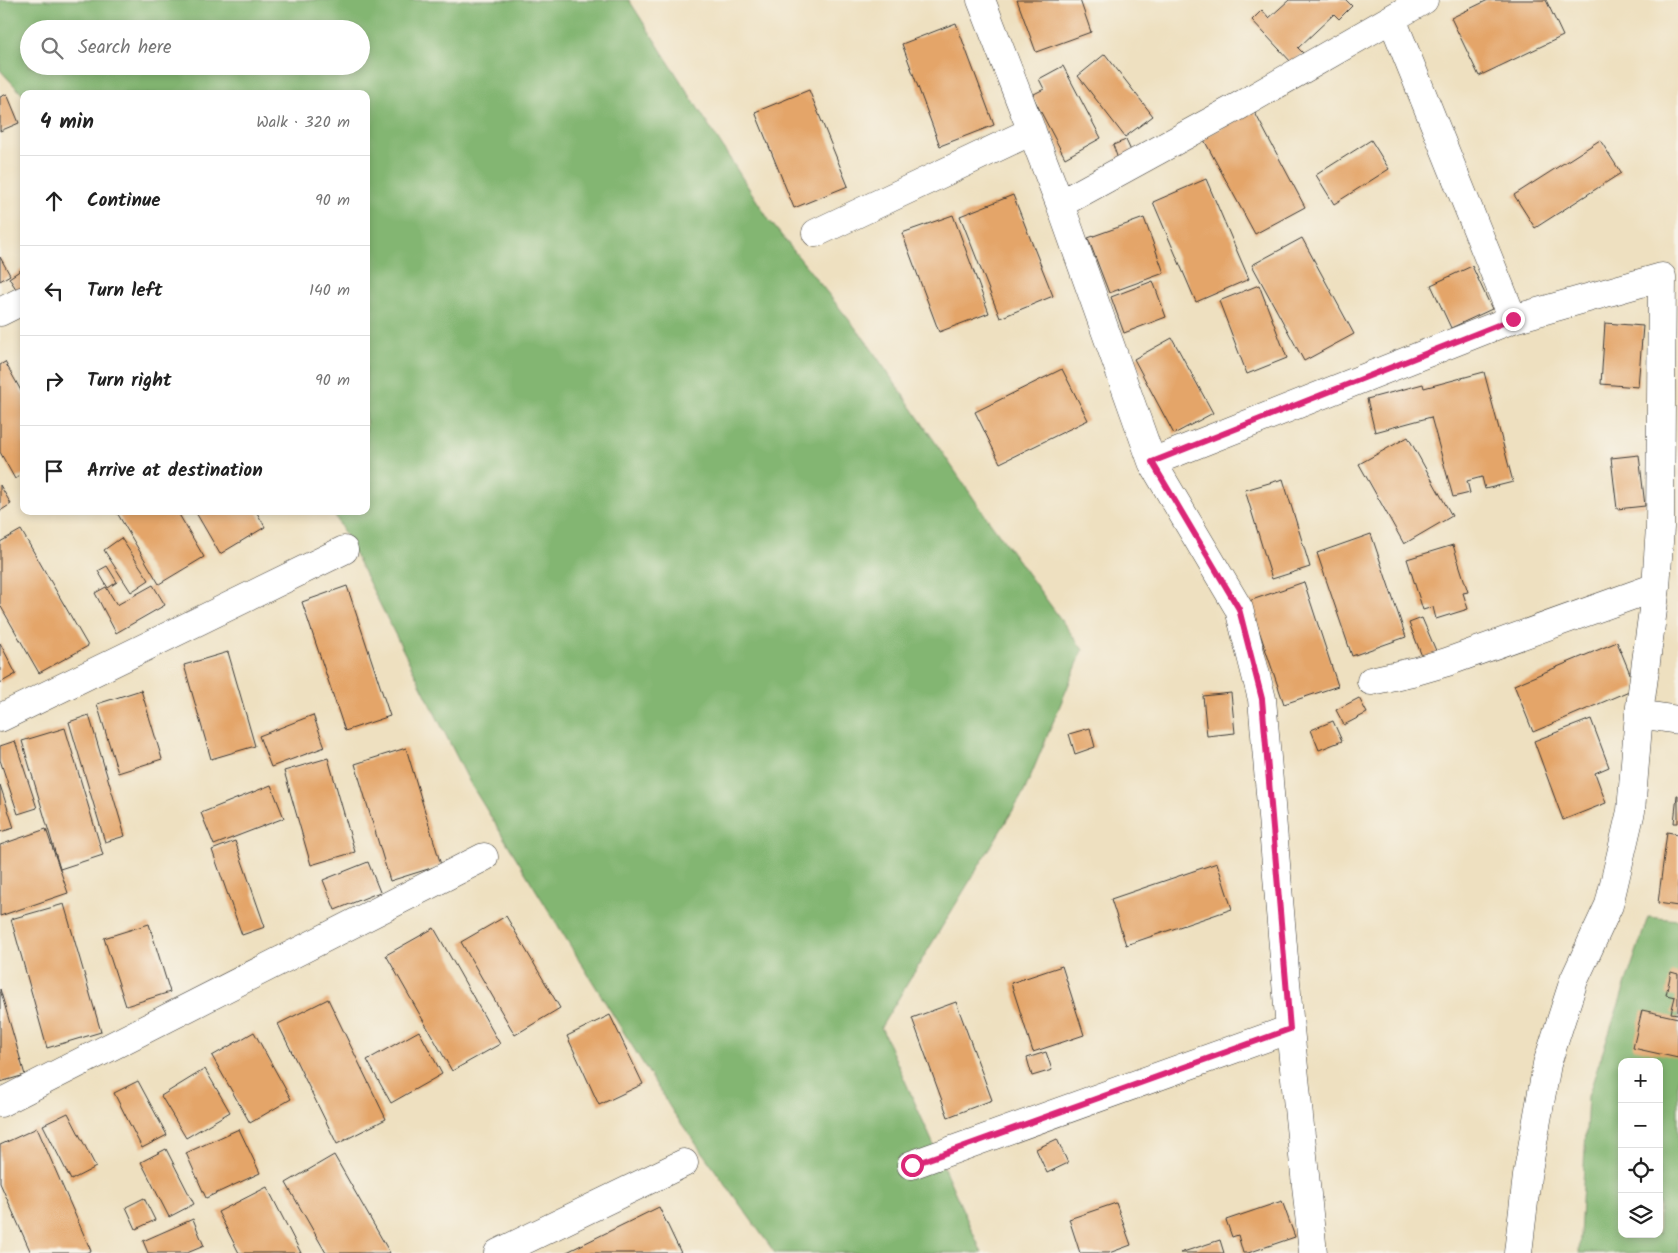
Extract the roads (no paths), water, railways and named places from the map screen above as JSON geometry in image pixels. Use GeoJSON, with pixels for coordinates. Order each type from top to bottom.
{"type":"FeatureCollection","features":[{"type":"Feature","properties":{"kind":"street"},"geometry":{"type":"LineString","coordinates":[[981,0],[1060,204],[1152,462],[1239,609],[1262,699],[1290,1029],[1313,1253]]}},
{"type":"Feature","properties":{"kind":"street"},"geometry":{"type":"LineString","coordinates":[[1060,204],[1424,0]]}},
{"type":"Feature","properties":{"kind":"street"},"geometry":{"type":"LineString","coordinates":[[1392,19],[1513,319]]}},
{"type":"Feature","properties":{"kind":"street"},"geometry":{"type":"LineString","coordinates":[[816,233],[1032,131]]}},
{"type":"Feature","properties":{"kind":"street"},"geometry":{"type":"LineString","coordinates":[[1152,462],[1513,319],[1670,274],[1669,529],[1656,586],[1639,714],[1631,811],[1609,905],[1574,980],[1547,1064],[1527,1176],[1518,1253]]}},
{"type":"Feature","properties":{"kind":"street"},"geometry":{"type":"LineString","coordinates":[[0,312],[20,302]]}},
{"type":"Feature","properties":{"kind":"street"},"geometry":{"type":"LineString","coordinates":[[0,718],[344,550]]}},
{"type":"Feature","properties":{"kind":"street"},"geometry":{"type":"LineString","coordinates":[[1371,681],[1447,662],[1656,586]]}},
{"type":"Feature","properties":{"kind":"street"},"geometry":{"type":"LineString","coordinates":[[1639,714],[1678,720]]}},
{"type":"Feature","properties":{"kind":"street"},"geometry":{"type":"LineString","coordinates":[[0,1103],[484,857]]}},
{"type":"Feature","properties":{"kind":"street"},"geometry":{"type":"LineString","coordinates":[[912,1165],[1290,1029]]}},
{"type":"Feature","properties":{"kind":"street"},"geometry":{"type":"LineString","coordinates":[[498,1253],[684,1164]]}}]}
